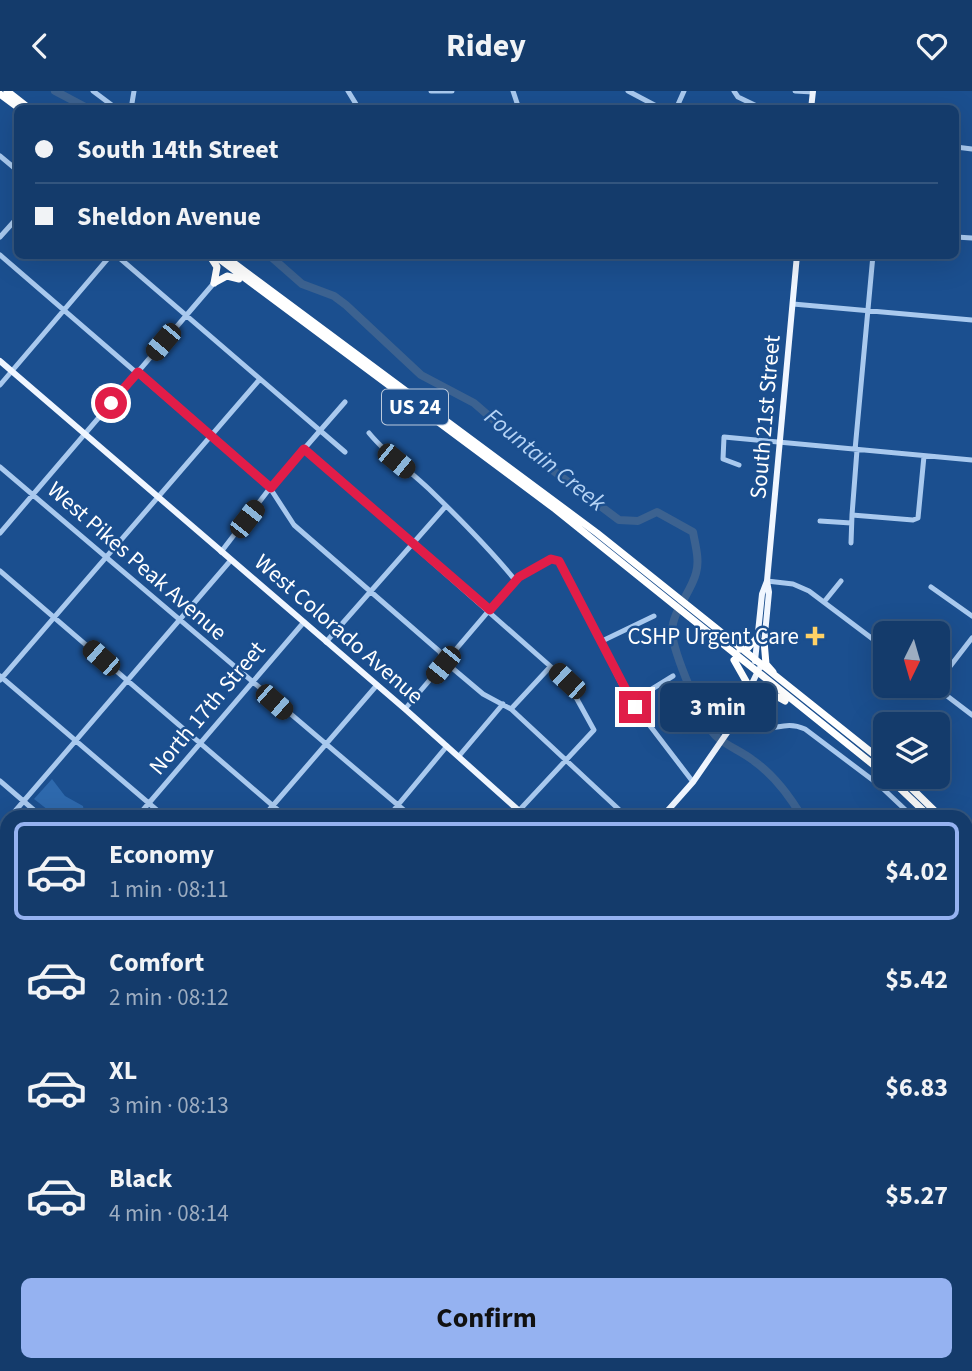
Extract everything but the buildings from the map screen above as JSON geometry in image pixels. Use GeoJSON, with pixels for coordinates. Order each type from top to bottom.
{"type":"FeatureCollection","features":[{"type":"Feature","properties":{"kind":"highway"},"geometry":{"type":"LineString","coordinates":[[7,91],[25,105]]}},
{"type":"Feature","properties":{"kind":"highway"},"geometry":{"type":"LineString","coordinates":[[0,94],[15,105]]}},
{"type":"Feature","properties":{"kind":"highway"},"geometry":{"type":"LineString","coordinates":[[214,259],[218,270],[214,283]]}},
{"type":"Feature","properties":{"kind":"highway","name":"US 24"},"geometry":{"type":"LineString","coordinates":[[217,259],[671,598]]}},
{"type":"Feature","properties":{"kind":"highway","name":"US 24"},"geometry":{"type":"LineString","coordinates":[[228,259],[554,501],[692,615],[733,645],[802,709],[873,765]]}},
{"type":"Feature","properties":{"kind":"highway"},"geometry":{"type":"LineString","coordinates":[[214,283],[234,277],[265,295]]}},
{"type":"Feature","properties":{"kind":"highway","name":"US 24"},"geometry":{"type":"LineString","coordinates":[[692,615],[719,644],[796,694],[873,754]]}},
{"type":"Feature","properties":{"kind":"highway"},"geometry":{"type":"LineString","coordinates":[[733,645],[746,650],[761,639],[766,664],[796,694]]}},
{"type":"Feature","properties":{"kind":"highway"},"geometry":{"type":"LineString","coordinates":[[719,644],[743,671],[747,683],[744,705]]}},
{"type":"Feature","properties":{"kind":"highway"},"geometry":{"type":"LineString","coordinates":[[744,705],[766,691],[802,709]]}},
{"type":"Feature","properties":{"kind":"highway","name":"US 24"},"geometry":{"type":"LineString","coordinates":[[901,789],[923,810]]}},
{"type":"Feature","properties":{"kind":"highway"},"geometry":{"type":"LineString","coordinates":[[912,789],[934,810]]}},
{"type":"Feature","properties":{"kind":"main road","name":"South 21st Street"},"geometry":{"type":"LineString","coordinates":[[668,810],[693,782],[731,727],[744,705],[757,668],[797,259]]}},
{"type":"Feature","properties":{"kind":"main road","name":"West Colorado Avenue"},"geometry":{"type":"LineString","coordinates":[[0,361],[405,709],[518,810]]}},
{"type":"Feature","properties":{"kind":"street"},"geometry":{"type":"LineString","coordinates":[[94,91],[112,105]]}},
{"type":"Feature","properties":{"kind":"street"},"geometry":{"type":"LineString","coordinates":[[431,91],[452,91]]}},
{"type":"Feature","properties":{"kind":"street"},"geometry":{"type":"LineString","coordinates":[[628,91],[654,105]]}},
{"type":"Feature","properties":{"kind":"street"},"geometry":{"type":"LineString","coordinates":[[734,91],[737,97],[754,105]]}},
{"type":"Feature","properties":{"kind":"street"},"geometry":{"type":"LineString","coordinates":[[795,91],[813,92]]}},
{"type":"Feature","properties":{"kind":"street"},"geometry":{"type":"LineString","coordinates":[[0,156],[14,168]]}},
{"type":"Feature","properties":{"kind":"street"},"geometry":{"type":"LineString","coordinates":[[0,237],[14,221]]}},
{"type":"Feature","properties":{"kind":"street"},"geometry":{"type":"LineString","coordinates":[[0,255],[271,488],[294,525],[439,651],[446,661],[483,694],[511,709],[619,810]]}},
{"type":"Feature","properties":{"kind":"street"},"geometry":{"type":"LineString","coordinates":[[0,385],[110,259]]}},
{"type":"Feature","properties":{"kind":"street"},"geometry":{"type":"LineString","coordinates":[[118,259],[345,452]]}},
{"type":"Feature","properties":{"kind":"street"},"geometry":{"type":"LineString","coordinates":[[850,543],[873,259]]}},
{"type":"Feature","properties":{"kind":"street"},"geometry":{"type":"LineString","coordinates":[[0,533],[214,283]]}},
{"type":"Feature","properties":{"kind":"street"},"geometry":{"type":"LineString","coordinates":[[793,304],[972,320]]}},
{"type":"Feature","properties":{"kind":"street"},"geometry":{"type":"LineString","coordinates":[[157,810],[1,678],[260,379]]}},
{"type":"Feature","properties":{"kind":"street"},"geometry":{"type":"LineString","coordinates":[[222,552],[271,488],[345,402]]}},
{"type":"Feature","properties":{"kind":"street"},"geometry":{"type":"LineString","coordinates":[[369,433],[384,451],[480,540],[516,580]]}},
{"type":"Feature","properties":{"kind":"street"},"geometry":{"type":"LineString","coordinates":[[739,465],[723,459],[724,437],[972,460]]}},
{"type":"Feature","properties":{"kind":"street"},"geometry":{"type":"LineString","coordinates":[[304,449],[490,610],[572,689],[594,730],[520,810]]}},
{"type":"Feature","properties":{"kind":"street"},"geometry":{"type":"LineString","coordinates":[[852,515],[916,520],[924,456]]}},
{"type":"Feature","properties":{"kind":"street","name":"West Pikes Peak Avenue"},"geometry":{"type":"LineString","coordinates":[[0,467],[402,810]]}},
{"type":"Feature","properties":{"kind":"street"},"geometry":{"type":"LineString","coordinates":[[327,642],[444,507]]}},
{"type":"Feature","properties":{"kind":"street"},"geometry":{"type":"LineString","coordinates":[[820,521],[851,523]]}},
{"type":"Feature","properties":{"kind":"street"},"geometry":{"type":"LineString","coordinates":[[405,709],[516,580],[551,559],[559,561],[631,702],[693,782]]}},
{"type":"Feature","properties":{"kind":"street"},"geometry":{"type":"LineString","coordinates":[[16,810],[231,560]]}},
{"type":"Feature","properties":{"kind":"street"},"geometry":{"type":"LineString","coordinates":[[0,571],[278,810]]}},
{"type":"Feature","properties":{"kind":"street"},"geometry":{"type":"LineString","coordinates":[[767,581],[801,587],[873,639]]}},
{"type":"Feature","properties":{"kind":"street"},"geometry":{"type":"LineString","coordinates":[[824,602],[841,581]]}},
{"type":"Feature","properties":{"kind":"street"},"geometry":{"type":"LineString","coordinates":[[931,587],[972,616]]}},
{"type":"Feature","properties":{"kind":"street"},"geometry":{"type":"LineString","coordinates":[[600,642],[654,616]]}},
{"type":"Feature","properties":{"kind":"street","name":"North 17th Street"},"geometry":{"type":"LineString","coordinates":[[143,810],[304,622]]}},
{"type":"Feature","properties":{"kind":"street"},"geometry":{"type":"LineString","coordinates":[[950,667],[972,638]]}},
{"type":"Feature","properties":{"kind":"street"},"geometry":{"type":"LineString","coordinates":[[511,709],[551,667]]}},
{"type":"Feature","properties":{"kind":"street"},"geometry":{"type":"LineString","coordinates":[[631,702],[673,676]]}},
{"type":"Feature","properties":{"kind":"street"},"geometry":{"type":"LineString","coordinates":[[269,810],[377,685]]}},
{"type":"Feature","properties":{"kind":"street"},"geometry":{"type":"LineString","coordinates":[[950,697],[972,715]]}},
{"type":"Feature","properties":{"kind":"street"},"geometry":{"type":"LineString","coordinates":[[459,756],[503,704]]}},
{"type":"Feature","properties":{"kind":"street"},"geometry":{"type":"LineString","coordinates":[[736,719],[757,730],[792,726],[805,729],[878,784],[906,810]]}},
{"type":"Feature","properties":{"kind":"street"},"geometry":{"type":"LineString","coordinates":[[394,810],[447,746]]}},
{"type":"Feature","properties":{"kind":"street"},"geometry":{"type":"LineString","coordinates":[[0,781],[34,810]]}},
{"type":"Feature","properties":{"kind":"shaded area"},"geometry":{"type":"Polygon","coordinates":[[[52,779],[65,796],[83,806],[84,810],[48,810],[34,799],[52,779]]]}},
{"type":"Feature","properties":{"kind":"waterway","name":"Fountain Creek"},"geometry":{"type":"LineString","coordinates":[[55,91],[81,105]]}},
{"type":"Feature","properties":{"kind":"waterway","name":"Fountain Creek"},"geometry":{"type":"LineString","coordinates":[[274,259],[302,284],[334,296],[346,305],[421,375],[474,403],[543,463],[619,520],[638,521],[657,512],[693,532],[697,568],[694,580],[675,617],[672,632],[683,671],[712,731],[722,741],[769,773],[797,810]]}},
{"type":"Feature","properties":{"kind":"place","name":"CSHP Urgent Care"},"geometry":{"type":"Point","coordinates":[815,636]}},
{"type":"Feature","properties":{"kind":"route"},"geometry":{"type":"LineString","coordinates":[[111,403],[138,372],[271,488],[304,449],[490,610],[519,577],[551,559],[559,561],[635,707]]}}]}
